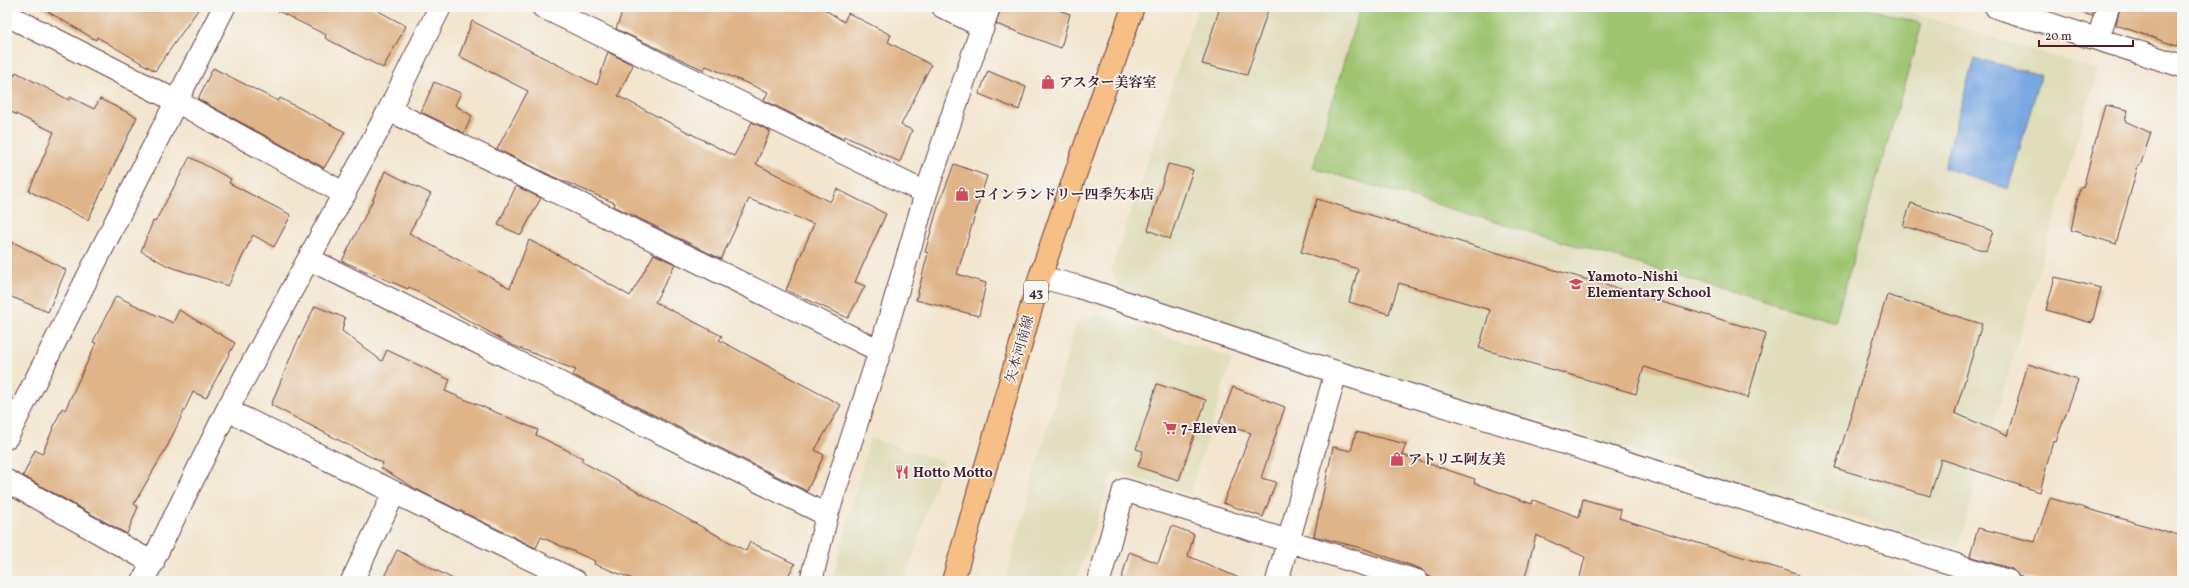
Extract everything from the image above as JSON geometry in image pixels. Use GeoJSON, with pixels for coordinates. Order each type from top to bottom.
{"type":"FeatureCollection","features":[{"type":"Feature","properties":{"kind":"main road","name":"矢本河南線"},"geometry":{"type":"LineString","coordinates":[[953,581],[1040,277],[1133,7]]}},
{"type":"Feature","properties":{"kind":"street"},"geometry":{"type":"LineString","coordinates":[[7,437],[224,7]]}},
{"type":"Feature","properties":{"kind":"street"},"geometry":{"type":"LineString","coordinates":[[7,481],[148,572],[227,410],[345,194],[440,7]]}},
{"type":"Feature","properties":{"kind":"street"},"geometry":{"type":"LineString","coordinates":[[543,7],[926,193]]}},
{"type":"Feature","properties":{"kind":"street"},"geometry":{"type":"LineString","coordinates":[[811,581],[827,515],[880,351],[926,193],[986,17],[943,7]]}},
{"type":"Feature","properties":{"kind":"street"},"geometry":{"type":"LineString","coordinates":[[1996,7],[2182,66]]}},
{"type":"Feature","properties":{"kind":"street"},"geometry":{"type":"LineString","coordinates":[[2098,39],[2108,7]]}},
{"type":"Feature","properties":{"kind":"street"},"geometry":{"type":"LineString","coordinates":[[7,15],[176,101],[345,194]]}},
{"type":"Feature","properties":{"kind":"street"},"geometry":{"type":"LineString","coordinates":[[389,110],[880,351]]}},
{"type":"Feature","properties":{"kind":"street"},"geometry":{"type":"LineString","coordinates":[[309,258],[827,515]]}},
{"type":"Feature","properties":{"kind":"street"},"geometry":{"type":"LineString","coordinates":[[1040,277],[1079,287],[1336,372],[1998,579]]}},
{"type":"Feature","properties":{"kind":"street"},"geometry":{"type":"LineString","coordinates":[[1277,581],[1336,372]]}},
{"type":"Feature","properties":{"kind":"street"},"geometry":{"type":"LineString","coordinates":[[227,410],[575,581]]}},
{"type":"Feature","properties":{"kind":"street"},"geometry":{"type":"LineString","coordinates":[[1099,581],[1124,490],[1417,581]]}},
{"type":"Feature","properties":{"kind":"street"},"geometry":{"type":"LineString","coordinates":[[352,581],[394,493]]}},
{"type":"Feature","properties":{"kind":"shaded area","name":"Yamoto-Nishi Elementary School"},"geometry":{"type":"Polygon","coordinates":[[[1198,7],[1893,7],[2098,70],[1957,548],[1123,296],[1111,271],[1198,7]]]}},
{"type":"Feature","properties":{"kind":"shaded area"},"geometry":{"type":"Polygon","coordinates":[[[1098,314],[1232,358],[1190,494],[1114,471],[1076,581],[1005,581],[1076,323],[1098,314]]]}},
{"type":"Feature","properties":{"kind":"shaded area"},"geometry":{"type":"Polygon","coordinates":[[[870,438],[943,461],[905,581],[832,581],[870,438]]]}},
{"type":"Feature","properties":{"kind":"green space"},"geometry":{"type":"Polygon","coordinates":[[[1360,7],[1864,7],[1922,24],[1835,322],[1313,168],[1360,7]]]}},
{"type":"Feature","properties":{"kind":"water"},"geometry":{"type":"Polygon","coordinates":[[[1974,58],[2041,75],[2008,189],[1944,168],[1974,58]]]}},
{"type":"Feature","properties":{"kind":"building"},"geometry":{"type":"Polygon","coordinates":[[[40,7],[200,7],[155,71],[97,37],[96,40],[40,7]]]}},
{"type":"Feature","properties":{"kind":"building"},"geometry":{"type":"Polygon","coordinates":[[[270,7],[371,7],[406,26],[383,68],[325,38],[326,35],[270,7]]]}},
{"type":"Feature","properties":{"kind":"building"},"geometry":{"type":"Polygon","coordinates":[[[624,7],[821,7],[844,22],[848,13],[891,35],[888,42],[931,65],[901,125],[912,130],[900,162],[844,136],[843,139],[764,100],[768,92],[706,66],[704,70],[616,29],[624,7]]]}},
{"type":"Feature","properties":{"kind":"building"},"geometry":{"type":"Polygon","coordinates":[[[1001,7],[1050,7],[1070,14],[1061,48],[996,24],[1001,7]]]}},
{"type":"Feature","properties":{"kind":"building"},"geometry":{"type":"Polygon","coordinates":[[[1220,7],[1269,7],[1247,75],[1202,64],[1220,7]]]}},
{"type":"Feature","properties":{"kind":"building"},"geometry":{"type":"Polygon","coordinates":[[[2077,7],[2095,7],[2092,16],[2076,11],[2077,7]]]}},
{"type":"Feature","properties":{"kind":"building"},"geometry":{"type":"Polygon","coordinates":[[[2120,7],[2182,7],[2182,30],[2177,46],[2116,25],[2120,7]]]}},
{"type":"Feature","properties":{"kind":"building"},"geometry":{"type":"Polygon","coordinates":[[[472,21],[597,85],[608,52],[633,65],[618,96],[734,156],[752,122],[770,131],[756,164],[830,202],[837,189],[886,214],[855,282],[865,286],[848,318],[786,290],[814,224],[749,199],[721,259],[614,206],[615,203],[554,177],[497,149],[528,91],[459,56],[472,21]]]}},
{"type":"Feature","properties":{"kind":"building"},"geometry":{"type":"Polygon","coordinates":[[[213,68],[278,101],[280,98],[345,132],[324,168],[198,99],[213,68]]]}},
{"type":"Feature","properties":{"kind":"building"},"geometry":{"type":"Polygon","coordinates":[[[988,71],[1026,87],[1019,110],[979,94],[988,71]]]}},
{"type":"Feature","properties":{"kind":"building"},"geometry":{"type":"Polygon","coordinates":[[[16,72],[69,100],[70,97],[94,109],[100,99],[137,117],[88,220],[29,191],[54,132],[7,110],[7,92],[16,72]]]}},
{"type":"Feature","properties":{"kind":"building"},"geometry":{"type":"Polygon","coordinates":[[[434,82],[461,93],[455,105],[472,116],[464,133],[421,112],[434,82]]]}},
{"type":"Feature","properties":{"kind":"building"},"geometry":{"type":"Polygon","coordinates":[[[2105,105],[2128,110],[2125,121],[2151,133],[2140,166],[2138,166],[2116,244],[2071,230],[2080,187],[2083,188],[2105,105]]]}},
{"type":"Feature","properties":{"kind":"building"},"geometry":{"type":"Polygon","coordinates":[[[190,157],[231,179],[229,183],[291,215],[274,247],[253,235],[228,286],[168,266],[141,251],[153,221],[155,222],[190,157]]]}},
{"type":"Feature","properties":{"kind":"building"},"geometry":{"type":"Polygon","coordinates":[[[954,164],[987,176],[957,274],[986,283],[979,316],[916,300],[928,253],[925,252],[937,210],[954,164]]]}},
{"type":"Feature","properties":{"kind":"building"},"geometry":{"type":"Polygon","coordinates":[[[1168,164],[1193,170],[1170,239],[1148,230],[1168,164]]]}},
{"type":"Feature","properties":{"kind":"building"},"geometry":{"type":"Polygon","coordinates":[[[385,171],[431,194],[409,233],[510,288],[529,240],[580,266],[630,296],[654,254],[675,264],[655,302],[722,336],[719,340],[841,405],[815,450],[824,455],[807,491],[573,375],[576,370],[512,345],[409,287],[408,289],[342,261],[372,202],[385,171]]]}},
{"type":"Feature","properties":{"kind":"building"},"geometry":{"type":"Polygon","coordinates":[[[516,186],[541,198],[521,235],[498,225],[516,186]]]}},
{"type":"Feature","properties":{"kind":"building"},"geometry":{"type":"Polygon","coordinates":[[[1317,199],[1766,333],[1748,398],[1644,367],[1636,394],[1479,348],[1490,310],[1399,283],[1389,314],[1349,302],[1358,269],[1301,252],[1317,199]]]}},
{"type":"Feature","properties":{"kind":"building"},"geometry":{"type":"Polygon","coordinates":[[[1911,203],[1993,231],[1986,251],[1903,226],[1911,203]]]}},
{"type":"Feature","properties":{"kind":"building"},"geometry":{"type":"Polygon","coordinates":[[[13,242],[66,270],[48,312],[7,295],[7,256],[13,242]]]}},
{"type":"Feature","properties":{"kind":"building"},"geometry":{"type":"Polygon","coordinates":[[[2055,277],[2101,288],[2092,323],[2046,310],[2055,277]]]}},
{"type":"Feature","properties":{"kind":"building"},"geometry":{"type":"Polygon","coordinates":[[[1887,295],[1982,324],[1955,413],[2007,436],[2028,364],[2078,380],[2056,441],[2053,440],[2040,492],[1941,459],[1930,496],[1835,468],[1887,295]]]}},
{"type":"Feature","properties":{"kind":"building"},"geometry":{"type":"Polygon","coordinates":[[[116,296],[173,323],[179,310],[235,343],[206,398],[193,392],[168,445],[134,504],[138,507],[127,534],[23,476],[35,450],[42,454],[62,408],[65,410],[96,343],[93,342],[116,296]]]}},
{"type":"Feature","properties":{"kind":"building"},"geometry":{"type":"Polygon","coordinates":[[[315,306],[345,318],[342,331],[382,361],[387,350],[450,380],[445,391],[538,430],[536,435],[583,458],[581,461],[746,551],[750,542],[795,564],[785,581],[638,581],[594,564],[595,561],[541,537],[536,548],[416,489],[381,468],[383,463],[271,405],[293,351],[315,306]]]}},
{"type":"Feature","properties":{"kind":"building"},"geometry":{"type":"Polygon","coordinates":[[[1157,384],[1206,400],[1179,480],[1138,467],[1143,451],[1136,449],[1157,384]]]}},
{"type":"Feature","properties":{"kind":"building"},"geometry":{"type":"Polygon","coordinates":[[[1233,387],[1285,407],[1261,478],[1276,482],[1263,517],[1223,503],[1251,433],[1219,424],[1233,387]]]}},
{"type":"Feature","properties":{"kind":"building"},"geometry":{"type":"Polygon","coordinates":[[[1356,432],[1406,444],[1402,455],[1475,479],[1474,483],[1532,504],[1533,500],[1579,517],[1583,499],[1621,510],[1619,518],[1799,575],[1798,581],[1579,581],[1585,557],[1536,535],[1524,581],[1443,581],[1428,576],[1421,569],[1365,549],[1314,536],[1333,447],[1351,451],[1356,432]]]}},
{"type":"Feature","properties":{"kind":"building"},"geometry":{"type":"Polygon","coordinates":[[[2050,498],[2182,536],[2182,581],[2038,581],[2018,575],[2012,569],[1970,556],[1978,528],[2035,542],[2050,498]]]}},
{"type":"Feature","properties":{"kind":"building"},"geometry":{"type":"Polygon","coordinates":[[[1172,526],[1194,534],[1188,556],[1246,581],[1121,581],[1129,552],[1158,563],[1172,526]]]}},
{"type":"Feature","properties":{"kind":"building"},"geometry":{"type":"Polygon","coordinates":[[[397,550],[457,581],[382,581],[397,550]]]}},
{"type":"Feature","properties":{"kind":"place","name":"アスター美容室"},"geometry":{"type":"Point","coordinates":[1048,82]}},
{"type":"Feature","properties":{"kind":"place","name":"コインランドリー四季矢本店"},"geometry":{"type":"Point","coordinates":[962,194]}},
{"type":"Feature","properties":{"kind":"place","name":"Yamoto-Nishi Elementary School"},"geometry":{"type":"Point","coordinates":[1576,284]}},
{"type":"Feature","properties":{"kind":"place","name":"7-Eleven"},"geometry":{"type":"Point","coordinates":[1170,428]}},
{"type":"Feature","properties":{"kind":"place","name":"アトリエ阿友美"},"geometry":{"type":"Point","coordinates":[1397,459]}},
{"type":"Feature","properties":{"kind":"place","name":"Hotto Motto"},"geometry":{"type":"Point","coordinates":[902,472]}}]}
